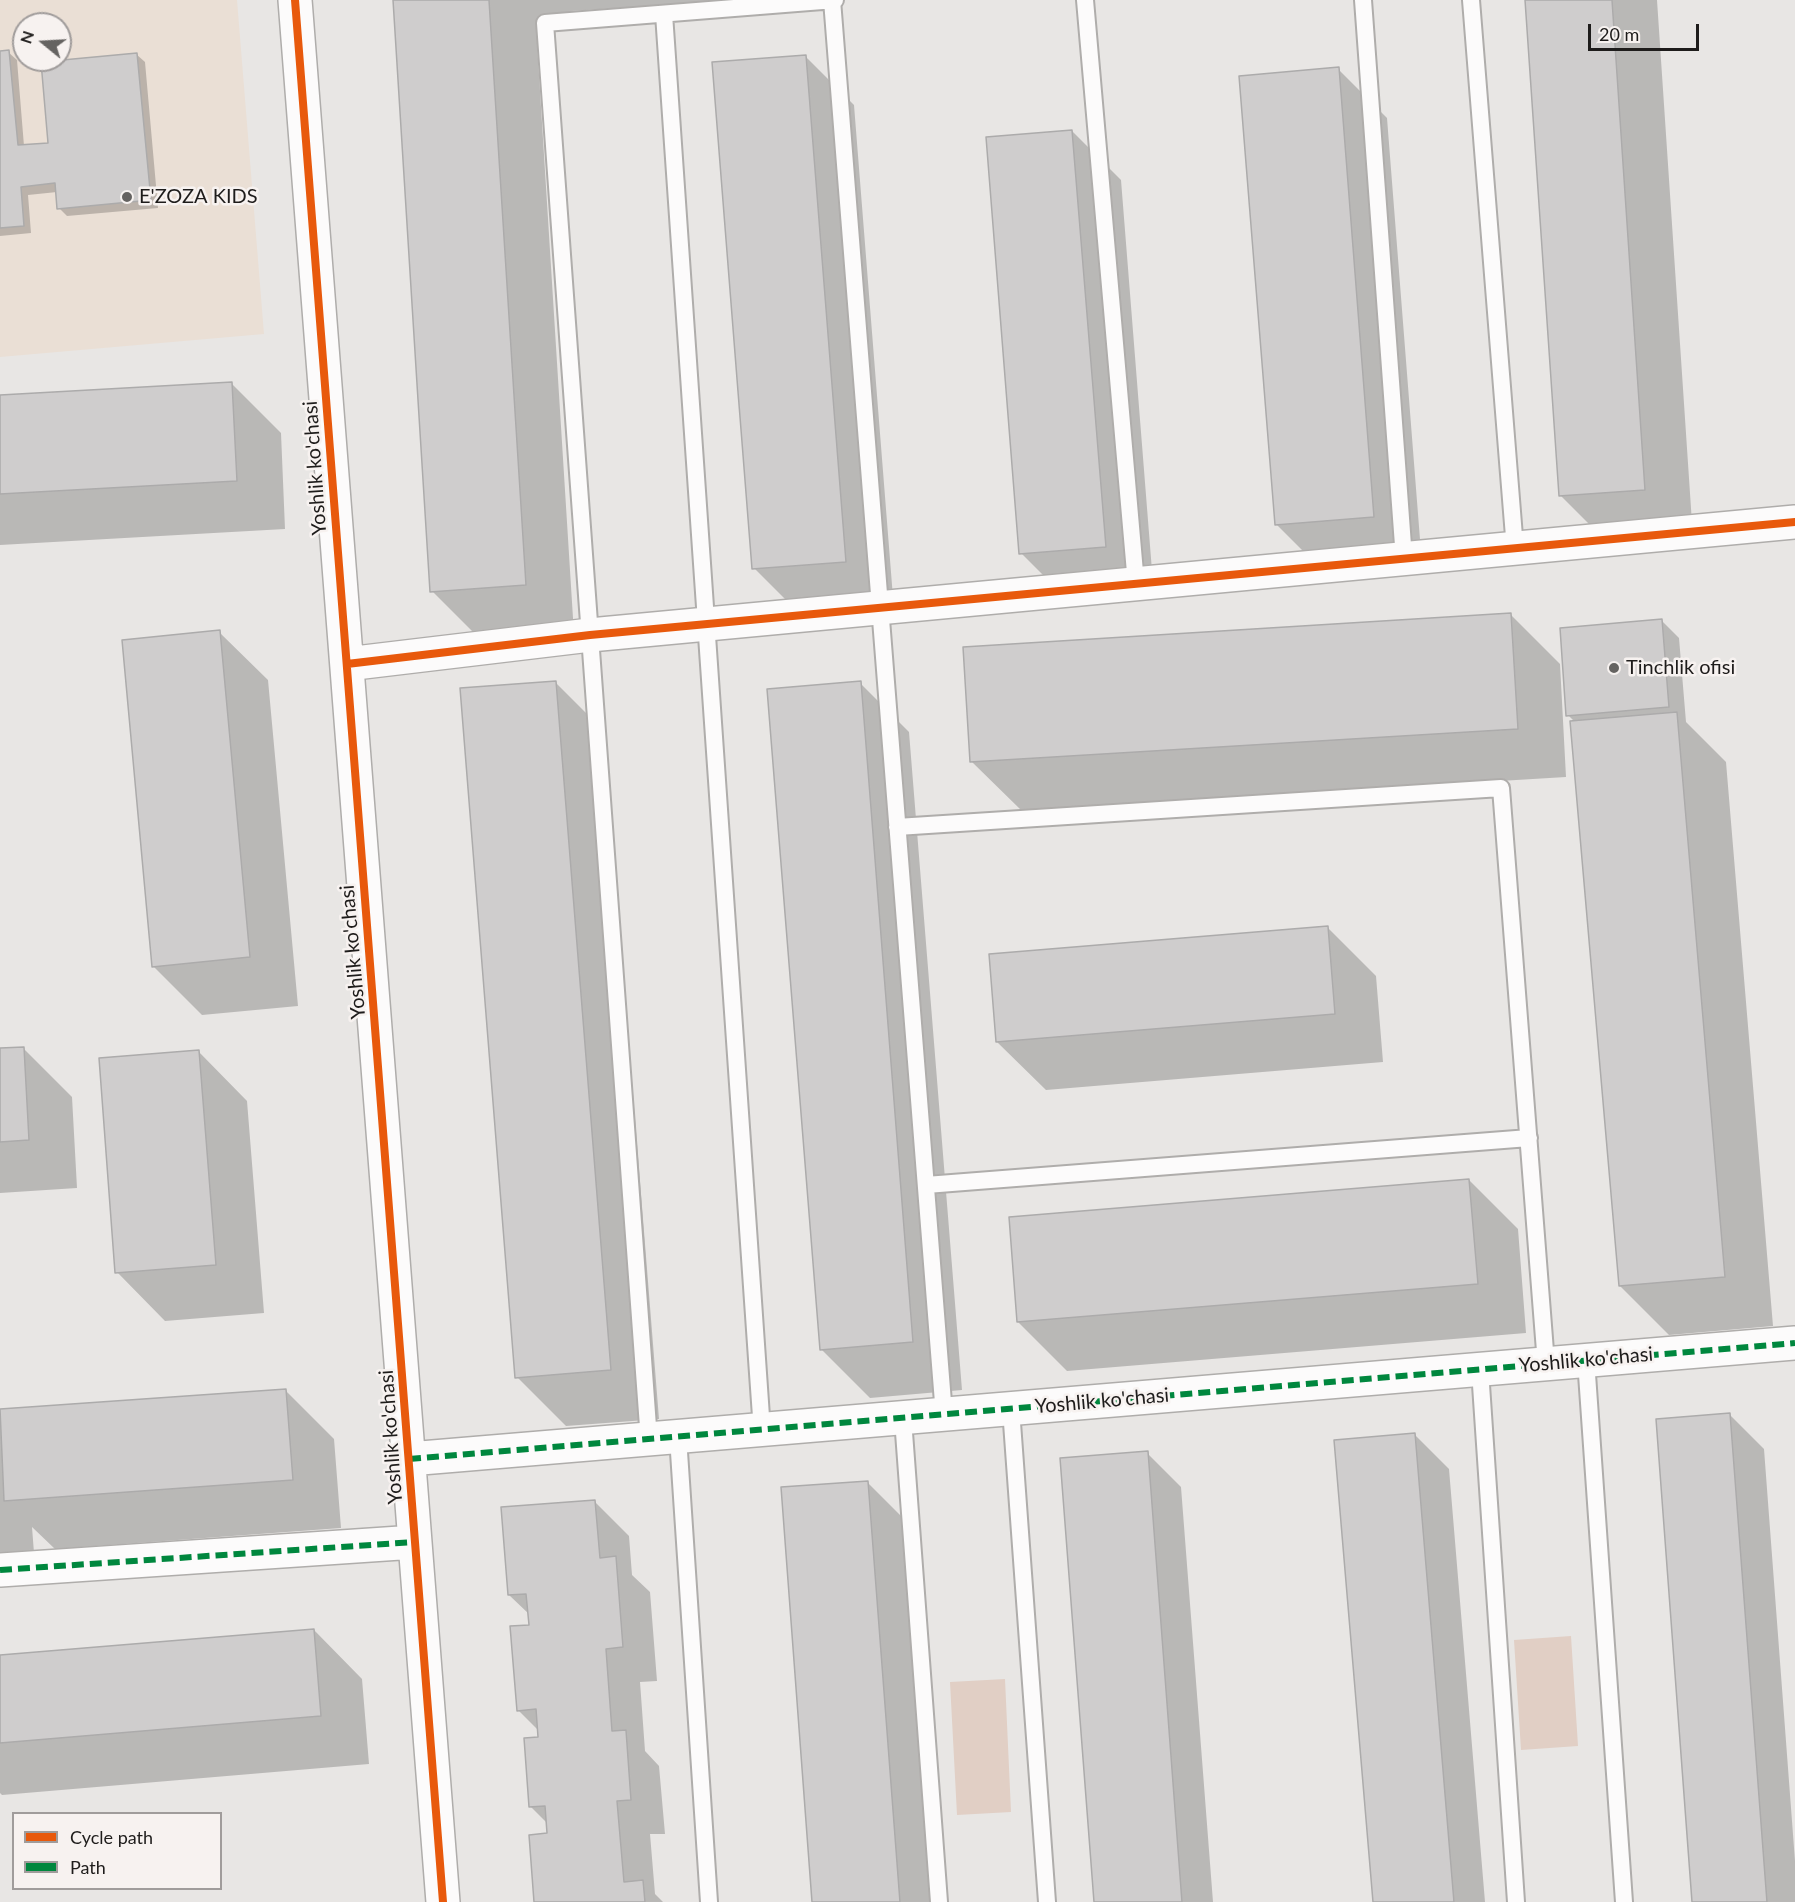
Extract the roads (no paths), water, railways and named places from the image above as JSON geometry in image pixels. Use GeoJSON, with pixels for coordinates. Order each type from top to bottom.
{"type":"FeatureCollection","features":[{"type":"Feature","properties":{"kind":"street","name":"Yoshlik ko'chasi"},"geometry":{"type":"LineString","coordinates":[[295,0],[443,1902]]}},
{"type":"Feature","properties":{"kind":"street"},"geometry":{"type":"LineString","coordinates":[[347,664],[590,635],[1795,522]]}},
{"type":"Feature","properties":{"kind":"street","name":"Yoshlik ko'chasi"},"geometry":{"type":"LineString","coordinates":[[409,1459],[1795,1343]]}},
{"type":"Feature","properties":{"kind":"street"},"geometry":{"type":"LineString","coordinates":[[0,1570],[415,1542]]}},
{"type":"Feature","properties":{"kind":"lane"},"geometry":{"type":"LineString","coordinates":[[709,1902],[663,1439],[590,635],[545,23],[834,0],[944,1415]]}},
{"type":"Feature","properties":{"kind":"lane"},"geometry":{"type":"LineString","coordinates":[[1085,0],[1136,584]]}},
{"type":"Feature","properties":{"kind":"lane"},"geometry":{"type":"LineString","coordinates":[[1363,0],[1404,559]]}},
{"type":"Feature","properties":{"kind":"lane"},"geometry":{"type":"LineString","coordinates":[[1471,0],[1515,549]]}},
{"type":"Feature","properties":{"kind":"lane"},"geometry":{"type":"LineString","coordinates":[[664,14],[762,1431]]}},
{"type":"Feature","properties":{"kind":"lane"},"geometry":{"type":"LineString","coordinates":[[897,827],[1501,788],[1546,1364]]}},
{"type":"Feature","properties":{"kind":"lane"},"geometry":{"type":"LineString","coordinates":[[926,1185],[1529,1138]]}},
{"type":"Feature","properties":{"kind":"lane"},"geometry":{"type":"LineString","coordinates":[[1586,1360],[1624,1902]]}},
{"type":"Feature","properties":{"kind":"lane"},"geometry":{"type":"LineString","coordinates":[[1480,1370],[1516,1902]]}},
{"type":"Feature","properties":{"kind":"lane"},"geometry":{"type":"LineString","coordinates":[[1011,1409],[1047,1902]]}},
{"type":"Feature","properties":{"kind":"lane"},"geometry":{"type":"LineString","coordinates":[[903,1419],[939,1902]]}},
{"type":"Feature","properties":{"kind":"place","name":"E'ZOZA KIDS"},"geometry":{"type":"Point","coordinates":[127,197]}},
{"type":"Feature","properties":{"kind":"place","name":"Tinchlik ofisi"},"geometry":{"type":"Point","coordinates":[1614,668]}}]}
